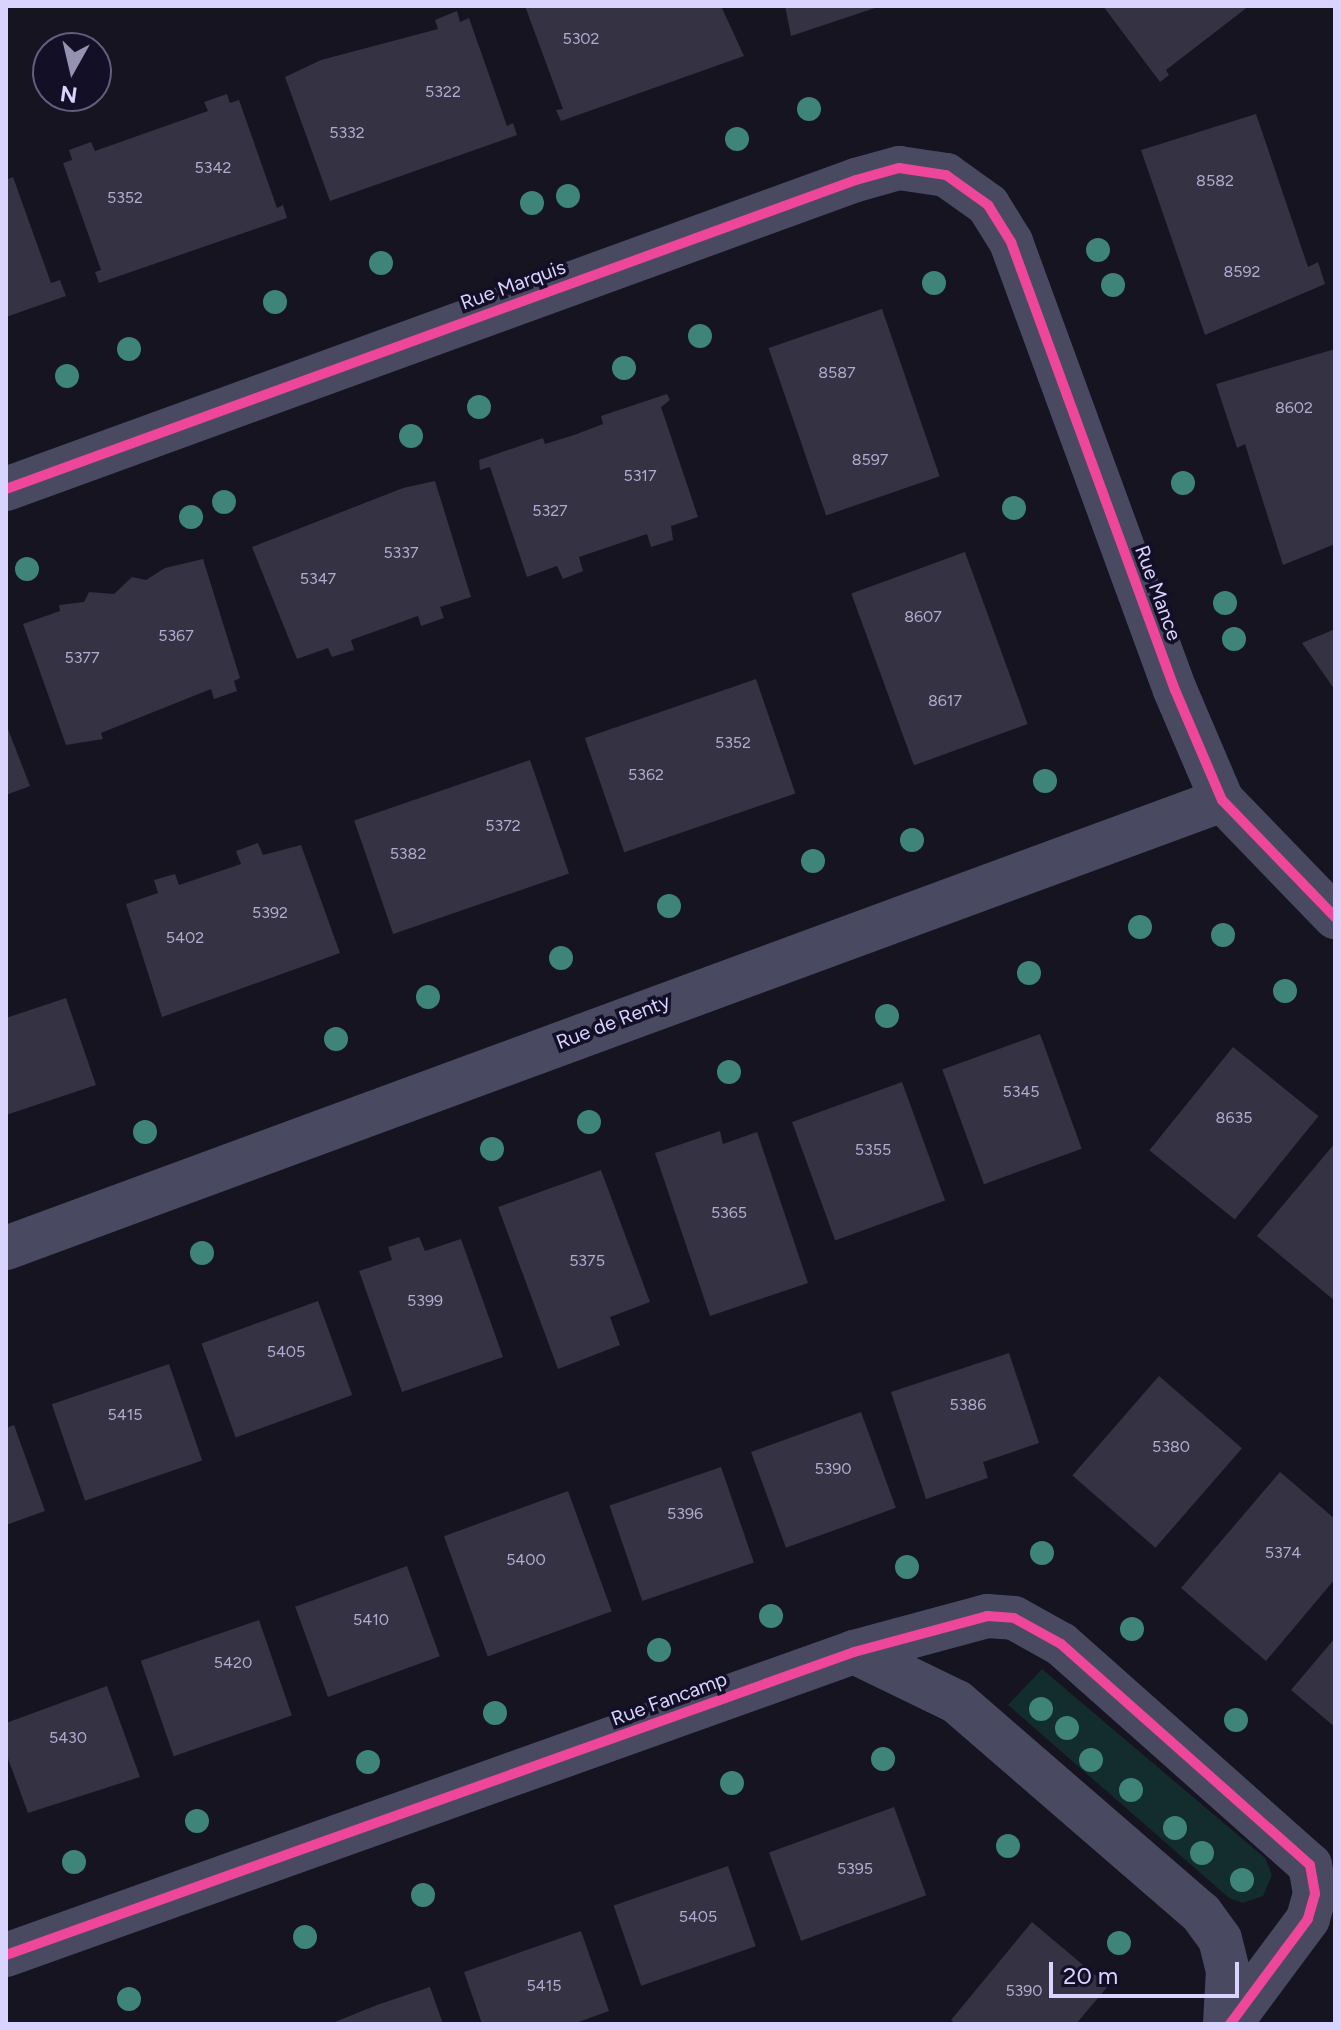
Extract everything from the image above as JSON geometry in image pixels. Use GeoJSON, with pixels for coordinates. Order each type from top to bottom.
{"type":"FeatureCollection","features":[{"type":"Feature","properties":{"kind":"street","name":"Rue Marquis"},"geometry":{"type":"LineString","coordinates":[[6,489],[899,168],[946,175],[988,205],[1011,242]]}},
{"type":"Feature","properties":{"kind":"street","name":"Rue Mance"},"geometry":{"type":"LineString","coordinates":[[1011,242],[1169,675],[1222,800],[1335,917]]}},
{"type":"Feature","properties":{"kind":"street","name":"Rue de Renty"},"geometry":{"type":"LineString","coordinates":[[6,1248],[1222,800]]}},
{"type":"Feature","properties":{"kind":"street","name":"Rue Fancamp"},"geometry":{"type":"LineString","coordinates":[[6,1955],[854,1652],[959,1619],[1014,1618],[1061,1644],[1289,1841],[1310,1865],[1315,1894],[1308,1919],[1227,2024]]}},
{"type":"Feature","properties":{"kind":"street"},"geometry":{"type":"LineString","coordinates":[[854,1652],[957,1702],[1201,1913],[1220,1939],[1228,1970],[1227,2024]]}},
{"type":"Feature","properties":{"kind":"green space"},"geometry":{"type":"Polygon","coordinates":[[[1042,1669],[1265,1858],[1272,1875],[1263,1896],[1243,1903],[1229,1898],[1008,1705],[1042,1669]]]}},
{"type":"Feature","properties":{"kind":"building"},"geometry":{"type":"Polygon","coordinates":[[[525,6],[721,6],[744,56],[561,121],[556,110],[563,109],[525,6]]]}},
{"type":"Feature","properties":{"kind":"building"},"geometry":{"type":"Polygon","coordinates":[[[785,6],[878,6],[878,7],[791,36],[785,6]]]}},
{"type":"Feature","properties":{"kind":"building"},"geometry":{"type":"Polygon","coordinates":[[[1103,6],[1249,6],[1166,70],[1169,75],[1160,82],[1103,6]]]}},
{"type":"Feature","properties":{"kind":"building"},"geometry":{"type":"Polygon","coordinates":[[[457,11],[460,22],[469,18],[507,126],[513,123],[517,135],[330,201],[285,77],[321,60],[438,29],[435,20],[457,11]]]}},
{"type":"Feature","properties":{"kind":"building"},"geometry":{"type":"Polygon","coordinates":[[[227,94],[230,103],[239,100],[277,208],[283,205],[287,218],[99,283],[95,272],[101,270],[63,163],[72,160],[69,150],[91,142],[95,151],[208,111],[204,102],[227,94]]]}},
{"type":"Feature","properties":{"kind":"building"},"geometry":{"type":"Polygon","coordinates":[[[1256,114],[1308,267],[1318,262],[1325,284],[1205,335],[1141,150],[1256,114]]]}},
{"type":"Feature","properties":{"kind":"building"},"geometry":{"type":"Polygon","coordinates":[[[13,177],[51,283],[60,280],[66,296],[6,317],[6,180],[13,177]]]}},
{"type":"Feature","properties":{"kind":"building"},"geometry":{"type":"Polygon","coordinates":[[[882,309],[940,476],[826,515],[769,348],[882,309]]]}},
{"type":"Feature","properties":{"kind":"building"},"geometry":{"type":"Polygon","coordinates":[[[1335,349],[1335,544],[1283,565],[1245,444],[1237,448],[1216,384],[1335,349]]]}},
{"type":"Feature","properties":{"kind":"building"},"geometry":{"type":"Polygon","coordinates":[[[667,394],[670,400],[661,407],[698,517],[671,526],[673,540],[651,547],[647,534],[579,557],[583,571],[563,579],[557,566],[527,577],[490,467],[480,470],[479,460],[543,438],[545,444],[574,435],[603,424],[601,416],[667,394]]]}},
{"type":"Feature","properties":{"kind":"building"},"geometry":{"type":"Polygon","coordinates":[[[435,481],[471,597],[440,607],[444,618],[421,626],[418,616],[351,640],[354,650],[332,657],[328,648],[297,659],[252,547],[403,488],[435,481]]]}},
{"type":"Feature","properties":{"kind":"building"},"geometry":{"type":"Polygon","coordinates":[[[965,552],[1028,724],[914,765],[851,593],[965,552]]]}},
{"type":"Feature","properties":{"kind":"building"},"geometry":{"type":"Polygon","coordinates":[[[203,559],[240,678],[234,681],[237,691],[214,699],[211,689],[101,733],[103,739],[66,745],[23,624],[60,611],[59,605],[84,602],[89,592],[114,594],[132,577],[146,580],[165,568],[203,559]]]}},
{"type":"Feature","properties":{"kind":"building"},"geometry":{"type":"Polygon","coordinates":[[[1335,629],[1335,690],[1302,643],[1335,629]]]}},
{"type":"Feature","properties":{"kind":"building"},"geometry":{"type":"Polygon","coordinates":[[[756,679],[795,793],[624,852],[585,738],[756,679]]]}},
{"type":"Feature","properties":{"kind":"building"},"geometry":{"type":"Polygon","coordinates":[[[6,724],[30,786],[6,795],[6,724]]]}},
{"type":"Feature","properties":{"kind":"building"},"geometry":{"type":"Polygon","coordinates":[[[530,760],[569,873],[393,934],[354,821],[530,760]]]}},
{"type":"Feature","properties":{"kind":"building"},"geometry":{"type":"Polygon","coordinates":[[[258,843],[263,855],[301,845],[340,953],[162,1017],[126,904],[158,893],[154,880],[175,874],[179,885],[241,864],[236,851],[258,843]]]}},
{"type":"Feature","properties":{"kind":"building"},"geometry":{"type":"Polygon","coordinates":[[[66,998],[96,1085],[6,1115],[6,1018],[66,998]]]}},
{"type":"Feature","properties":{"kind":"building"},"geometry":{"type":"Polygon","coordinates":[[[1040,1034],[1082,1149],[984,1184],[942,1070],[1040,1034]]]}},
{"type":"Feature","properties":{"kind":"building"},"geometry":{"type":"Polygon","coordinates":[[[1233,1047],[1318,1116],[1235,1220],[1149,1150],[1233,1047]]]}},
{"type":"Feature","properties":{"kind":"building"},"geometry":{"type":"Polygon","coordinates":[[[902,1082],[945,1200],[835,1240],[792,1122],[902,1082]]]}},
{"type":"Feature","properties":{"kind":"building"},"geometry":{"type":"Polygon","coordinates":[[[720,1131],[723,1144],[757,1132],[808,1283],[710,1316],[655,1153],[720,1131]]]}},
{"type":"Feature","properties":{"kind":"building"},"geometry":{"type":"Polygon","coordinates":[[[1335,1143],[1335,1301],[1257,1236],[1335,1143]]]}},
{"type":"Feature","properties":{"kind":"building"},"geometry":{"type":"Polygon","coordinates":[[[601,1170],[650,1302],[610,1317],[620,1345],[558,1369],[498,1207],[601,1170]]]}},
{"type":"Feature","properties":{"kind":"building"},"geometry":{"type":"Polygon","coordinates":[[[419,1237],[425,1251],[461,1239],[503,1357],[402,1392],[359,1271],[392,1260],[388,1247],[419,1237]]]}},
{"type":"Feature","properties":{"kind":"building"},"geometry":{"type":"Polygon","coordinates":[[[318,1301],[352,1395],[236,1437],[201,1343],[318,1301]]]}},
{"type":"Feature","properties":{"kind":"building"},"geometry":{"type":"Polygon","coordinates":[[[1009,1353],[1039,1443],[983,1462],[988,1478],[926,1499],[891,1392],[1009,1353]]]}},
{"type":"Feature","properties":{"kind":"building"},"geometry":{"type":"Polygon","coordinates":[[[169,1364],[202,1460],[85,1501],[52,1404],[169,1364]]]}},
{"type":"Feature","properties":{"kind":"building"},"geometry":{"type":"Polygon","coordinates":[[[1159,1376],[1242,1448],[1155,1548],[1072,1476],[1159,1376]]]}},
{"type":"Feature","properties":{"kind":"building"},"geometry":{"type":"Polygon","coordinates":[[[861,1412],[896,1508],[786,1548],[751,1452],[861,1412]]]}},
{"type":"Feature","properties":{"kind":"building"},"geometry":{"type":"Polygon","coordinates":[[[14,1425],[45,1511],[6,1525],[6,1428],[14,1425]]]}},
{"type":"Feature","properties":{"kind":"building"},"geometry":{"type":"Polygon","coordinates":[[[721,1467],[754,1562],[642,1601],[609,1505],[721,1467]]]}},
{"type":"Feature","properties":{"kind":"building"},"geometry":{"type":"Polygon","coordinates":[[[1280,1472],[1335,1519],[1335,1579],[1266,1661],[1181,1588],[1280,1472]]]}},
{"type":"Feature","properties":{"kind":"building"},"geometry":{"type":"Polygon","coordinates":[[[568,1491],[612,1611],[488,1656],[444,1536],[568,1491]]]}},
{"type":"Feature","properties":{"kind":"building"},"geometry":{"type":"Polygon","coordinates":[[[407,1566],[440,1656],[328,1697],[295,1607],[407,1566]]]}},
{"type":"Feature","properties":{"kind":"building"},"geometry":{"type":"Polygon","coordinates":[[[259,1620],[292,1715],[174,1756],[141,1661],[259,1620]]]}},
{"type":"Feature","properties":{"kind":"building"},"geometry":{"type":"Polygon","coordinates":[[[1335,1638],[1335,1727],[1291,1690],[1335,1638]]]}},
{"type":"Feature","properties":{"kind":"building"},"geometry":{"type":"Polygon","coordinates":[[[107,1686],[140,1777],[28,1813],[6,1753],[6,1723],[107,1686]]]}},
{"type":"Feature","properties":{"kind":"building"},"geometry":{"type":"Polygon","coordinates":[[[894,1807],[926,1895],[801,1941],[769,1852],[894,1807]]]}},
{"type":"Feature","properties":{"kind":"building"},"geometry":{"type":"Polygon","coordinates":[[[728,1866],[756,1946],[641,1986],[614,1905],[728,1866]]]}},
{"type":"Feature","properties":{"kind":"building"},"geometry":{"type":"Polygon","coordinates":[[[1032,1922],[1108,1986],[1076,2024],[955,2024],[951,2020],[1032,1922]]]}},
{"type":"Feature","properties":{"kind":"building"},"geometry":{"type":"Polygon","coordinates":[[[581,1931],[609,2011],[573,2024],[482,2024],[464,1972],[581,1931]]]}},
{"type":"Feature","properties":{"kind":"building"},"geometry":{"type":"Polygon","coordinates":[[[430,1987],[443,2024],[330,2024],[377,2005],[430,1987]]]}},
{"type":"Feature","properties":{"kind":"cycle path"},"geometry":{"type":"LineString","coordinates":[[6,489],[856,180],[899,168],[946,175],[988,205],[1011,242],[1175,690],[1222,800],[1335,917]]}},
{"type":"Feature","properties":{"kind":"cycle path"},"geometry":{"type":"LineString","coordinates":[[6,1955],[854,1652],[987,1616],[1014,1618],[1061,1644],[1310,1865],[1315,1894],[1308,1919],[1230,2024]]}}]}
